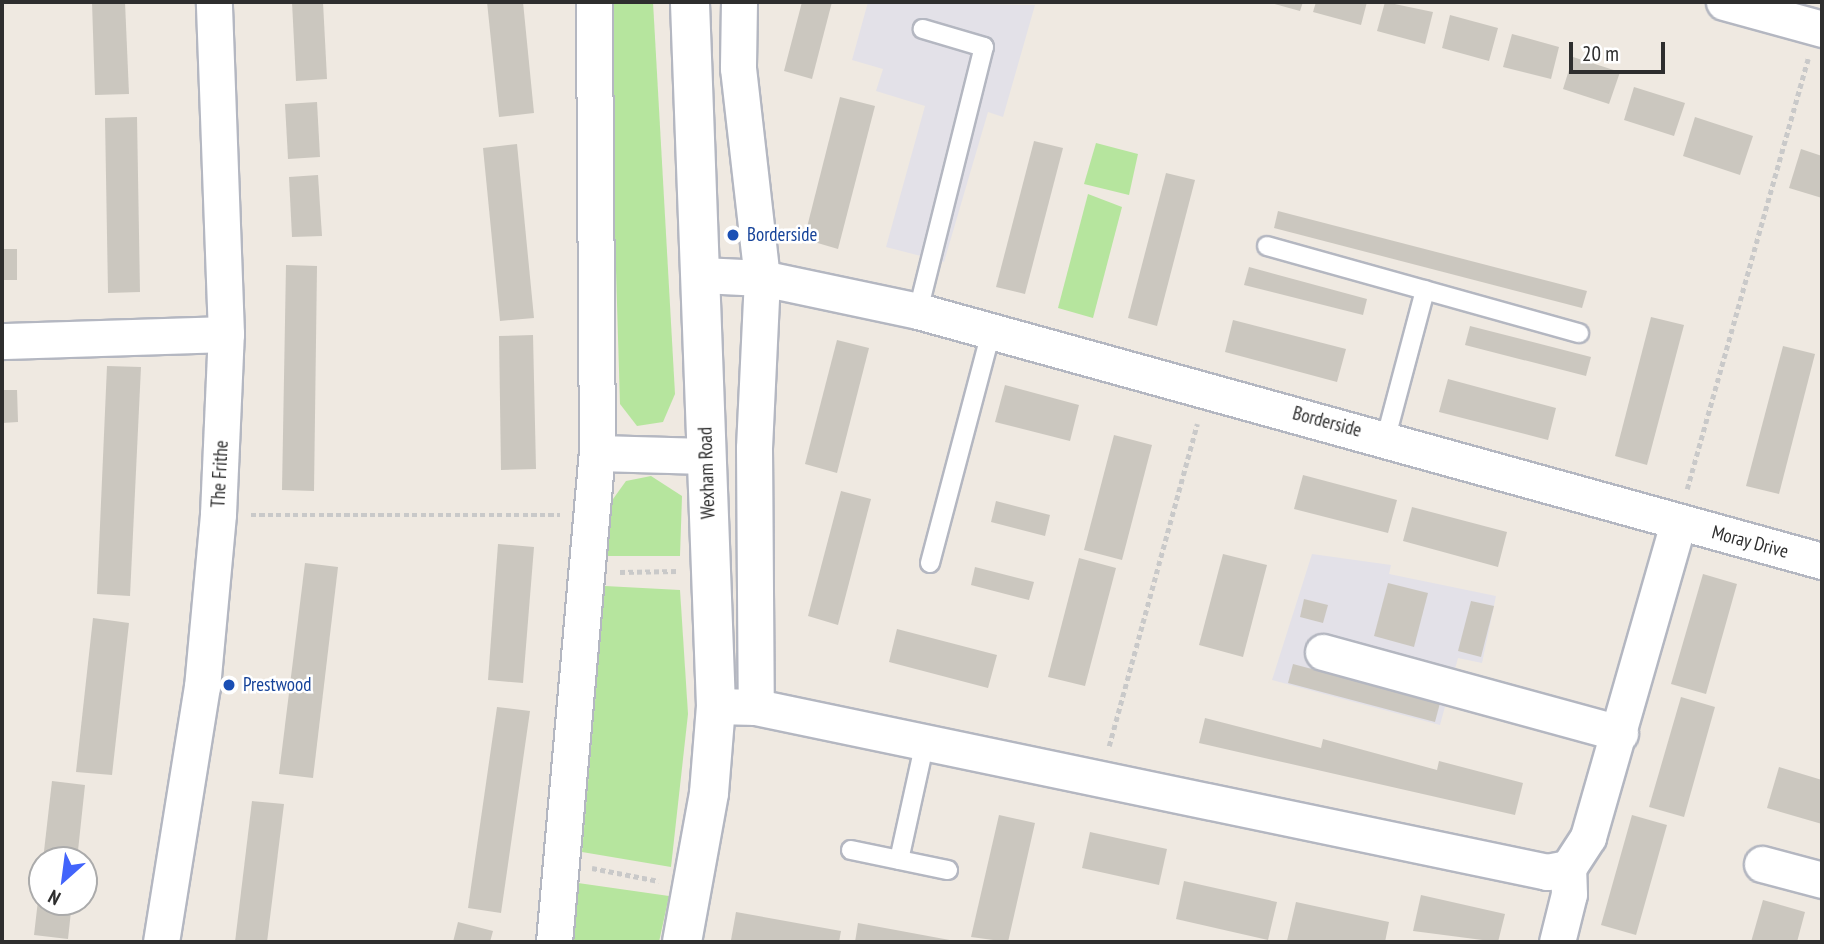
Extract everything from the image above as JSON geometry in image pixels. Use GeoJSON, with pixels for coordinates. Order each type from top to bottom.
{"type":"FeatureCollection","features":[{"type":"Feature","properties":{"kind":"street","name":"The Frithe"},"geometry":{"type":"LineString","coordinates":[[161,942],[202,687],[218,514],[226,334],[214,2]]}},
{"type":"Feature","properties":{"kind":"street"},"geometry":{"type":"LineString","coordinates":[[554,942],[565,863],[591,572],[597,453],[594,2]]}},
{"type":"Feature","properties":{"kind":"street","name":"Wexham Road"},"geometry":{"type":"LineString","coordinates":[[682,942],[694,888],[716,706],[691,2]]}},
{"type":"Feature","properties":{"kind":"street"},"geometry":{"type":"LineString","coordinates":[[738,2],[738,68],[762,278],[754,448],[756,707]]}},
{"type":"Feature","properties":{"kind":"street"},"geometry":{"type":"LineString","coordinates":[[1724,2],[1819,29]]}},
{"type":"Feature","properties":{"kind":"street","name":"Borderside"},"geometry":{"type":"LineString","coordinates":[[702,275],[762,278],[918,311],[1385,438],[1678,523]]}},
{"type":"Feature","properties":{"kind":"street"},"geometry":{"type":"LineString","coordinates":[[2,341],[226,334]]}},
{"type":"Feature","properties":{"kind":"street"},"geometry":{"type":"LineString","coordinates":[[597,453],[706,456]]}},
{"type":"Feature","properties":{"kind":"street"},"geometry":{"type":"LineString","coordinates":[[1557,942],[1569,894],[1568,868],[1588,837],[1620,733],[1678,523]]}},
{"type":"Feature","properties":{"kind":"street","name":"Moray Drive"},"geometry":{"type":"LineString","coordinates":[[1678,523],[1822,561]]}},
{"type":"Feature","properties":{"kind":"street"},"geometry":{"type":"LineString","coordinates":[[1323,652],[1620,733]]}},
{"type":"Feature","properties":{"kind":"street"},"geometry":{"type":"LineString","coordinates":[[716,706],[756,707],[1547,872],[1568,868]]}},
{"type":"Feature","properties":{"kind":"street"},"geometry":{"type":"LineString","coordinates":[[1762,864],[1822,880]]}},
{"type":"Feature","properties":{"kind":"lane"},"geometry":{"type":"LineString","coordinates":[[918,311],[984,47],[923,29]]}},
{"type":"Feature","properties":{"kind":"lane"},"geometry":{"type":"LineString","coordinates":[[1266,246],[1579,333]]}},
{"type":"Feature","properties":{"kind":"lane"},"geometry":{"type":"LineString","coordinates":[[1385,438],[1425,290]]}},
{"type":"Feature","properties":{"kind":"lane"},"geometry":{"type":"LineString","coordinates":[[930,563],[991,332]]}},
{"type":"Feature","properties":{"kind":"lane"},"geometry":{"type":"LineString","coordinates":[[899,860],[925,742]]}},
{"type":"Feature","properties":{"kind":"lane"},"geometry":{"type":"LineString","coordinates":[[851,850],[948,870]]}},
{"type":"Feature","properties":{"kind":"path"},"geometry":{"type":"LineString","coordinates":[[1678,523],[1819,29]]}},
{"type":"Feature","properties":{"kind":"path"},"geometry":{"type":"LineString","coordinates":[[1100,780],[1206,389]]}},
{"type":"Feature","properties":{"kind":"path"},"geometry":{"type":"LineString","coordinates":[[218,514],[593,515]]}},
{"type":"Feature","properties":{"kind":"path"},"geometry":{"type":"LineString","coordinates":[[591,572],[710,570]]}},
{"type":"Feature","properties":{"kind":"path"},"geometry":{"type":"LineString","coordinates":[[565,863],[694,888]]}},
{"type":"Feature","properties":{"kind":"shaded area"},"geometry":{"type":"Polygon","coordinates":[[[868,2],[1035,5],[1003,117],[988,112],[944,262],[886,247],[925,106],[876,91],[883,69],[852,60],[868,2]]]}},
{"type":"Feature","properties":{"kind":"shaded area"},"geometry":{"type":"Polygon","coordinates":[[[1312,554],[1391,565],[1389,574],[1496,596],[1482,663],[1458,658],[1440,725],[1272,680],[1312,554]]]}},
{"type":"Feature","properties":{"kind":"green space"},"geometry":{"type":"Polygon","coordinates":[[[608,2],[653,2],[675,394],[663,422],[637,426],[620,404],[608,2]]]}},
{"type":"Feature","properties":{"kind":"green space"},"geometry":{"type":"Polygon","coordinates":[[[1096,143],[1138,154],[1129,195],[1084,184],[1096,143]]]}},
{"type":"Feature","properties":{"kind":"green space"},"geometry":{"type":"Polygon","coordinates":[[[1088,194],[1122,207],[1093,318],[1058,308],[1088,194]]]}},
{"type":"Feature","properties":{"kind":"green space"},"geometry":{"type":"Polygon","coordinates":[[[651,476],[682,496],[680,556],[608,556],[608,506],[626,481],[651,476]]]}},
{"type":"Feature","properties":{"kind":"green space"},"geometry":{"type":"Polygon","coordinates":[[[605,586],[680,590],[688,714],[671,867],[582,852],[605,586]]]}},
{"type":"Feature","properties":{"kind":"green space"},"geometry":{"type":"Polygon","coordinates":[[[578,883],[669,896],[659,942],[569,942],[578,883]]]}},
{"type":"Feature","properties":{"kind":"building"},"geometry":{"type":"Polygon","coordinates":[[[92,2],[125,2],[129,94],[95,95],[92,2]]]}},
{"type":"Feature","properties":{"kind":"building"},"geometry":{"type":"Polygon","coordinates":[[[292,2],[323,2],[327,79],[296,81],[292,2]]]}},
{"type":"Feature","properties":{"kind":"building"},"geometry":{"type":"Polygon","coordinates":[[[487,2],[523,2],[534,113],[499,117],[487,2]]]}},
{"type":"Feature","properties":{"kind":"building"},"geometry":{"type":"Polygon","coordinates":[[[802,2],[832,2],[812,79],[784,71],[802,2]]]}},
{"type":"Feature","properties":{"kind":"building"},"geometry":{"type":"Polygon","coordinates":[[[1267,2],[1303,2],[1300,11],[1267,2]]]}},
{"type":"Feature","properties":{"kind":"building"},"geometry":{"type":"Polygon","coordinates":[[[1316,2],[1367,2],[1361,25],[1313,12],[1316,2]]]}},
{"type":"Feature","properties":{"kind":"building"},"geometry":{"type":"Polygon","coordinates":[[[1385,2],[1433,12],[1425,44],[1377,31],[1385,2]]]}},
{"type":"Feature","properties":{"kind":"building"},"geometry":{"type":"Polygon","coordinates":[[[1450,15],[1498,28],[1489,61],[1442,48],[1450,15]]]}},
{"type":"Feature","properties":{"kind":"building"},"geometry":{"type":"Polygon","coordinates":[[[1512,34],[1559,47],[1551,79],[1503,67],[1512,34]]]}},
{"type":"Feature","properties":{"kind":"building"},"geometry":{"type":"Polygon","coordinates":[[[1573,57],[1620,72],[1609,104],[1563,89],[1573,57]]]}},
{"type":"Feature","properties":{"kind":"building"},"geometry":{"type":"Polygon","coordinates":[[[1634,87],[1685,103],[1674,136],[1624,120],[1634,87]]]}},
{"type":"Feature","properties":{"kind":"building"},"geometry":{"type":"Polygon","coordinates":[[[840,97],[875,106],[838,249],[804,239],[840,97]]]}},
{"type":"Feature","properties":{"kind":"building"},"geometry":{"type":"Polygon","coordinates":[[[317,102],[320,157],[288,159],[285,104],[317,102]]]}},
{"type":"Feature","properties":{"kind":"building"},"geometry":{"type":"Polygon","coordinates":[[[137,117],[140,292],[108,293],[105,118],[137,117]]]}},
{"type":"Feature","properties":{"kind":"building"},"geometry":{"type":"Polygon","coordinates":[[[1695,117],[1753,136],[1740,175],[1683,156],[1695,117]]]}},
{"type":"Feature","properties":{"kind":"building"},"geometry":{"type":"Polygon","coordinates":[[[1034,141],[1063,148],[1025,294],[996,287],[1034,141]]]}},
{"type":"Feature","properties":{"kind":"building"},"geometry":{"type":"Polygon","coordinates":[[[517,144],[534,318],[500,321],[483,148],[517,144]]]}},
{"type":"Feature","properties":{"kind":"building"},"geometry":{"type":"Polygon","coordinates":[[[1801,149],[1822,156],[1822,198],[1789,188],[1801,149]]]}},
{"type":"Feature","properties":{"kind":"building"},"geometry":{"type":"Polygon","coordinates":[[[1166,173],[1195,180],[1157,326],[1128,318],[1166,173]]]}},
{"type":"Feature","properties":{"kind":"building"},"geometry":{"type":"Polygon","coordinates":[[[318,175],[322,236],[292,237],[289,177],[318,175]]]}},
{"type":"Feature","properties":{"kind":"building"},"geometry":{"type":"Polygon","coordinates":[[[1278,211],[1587,291],[1582,308],[1274,228],[1278,211]]]}},
{"type":"Feature","properties":{"kind":"building"},"geometry":{"type":"Polygon","coordinates":[[[2,249],[17,249],[17,280],[2,280],[2,249]]]}},
{"type":"Feature","properties":{"kind":"building"},"geometry":{"type":"Polygon","coordinates":[[[286,265],[317,266],[314,491],[282,490],[286,265]]]}},
{"type":"Feature","properties":{"kind":"building"},"geometry":{"type":"Polygon","coordinates":[[[1249,267],[1367,299],[1363,315],[1244,285],[1249,267]]]}},
{"type":"Feature","properties":{"kind":"building"},"geometry":{"type":"Polygon","coordinates":[[[1651,317],[1684,325],[1647,465],[1615,456],[1651,317]]]}},
{"type":"Feature","properties":{"kind":"building"},"geometry":{"type":"Polygon","coordinates":[[[1233,320],[1346,349],[1337,382],[1225,352],[1233,320]]]}},
{"type":"Feature","properties":{"kind":"building"},"geometry":{"type":"Polygon","coordinates":[[[1470,326],[1591,357],[1586,376],[1465,345],[1470,326]]]}},
{"type":"Feature","properties":{"kind":"building"},"geometry":{"type":"Polygon","coordinates":[[[533,335],[536,469],[501,470],[499,336],[533,335]]]}},
{"type":"Feature","properties":{"kind":"building"},"geometry":{"type":"Polygon","coordinates":[[[837,340],[869,348],[837,473],[805,464],[837,340]]]}},
{"type":"Feature","properties":{"kind":"building"},"geometry":{"type":"Polygon","coordinates":[[[1783,346],[1815,354],[1779,494],[1746,486],[1783,346]]]}},
{"type":"Feature","properties":{"kind":"building"},"geometry":{"type":"Polygon","coordinates":[[[107,366],[141,367],[130,596],[97,594],[107,366]]]}},
{"type":"Feature","properties":{"kind":"building"},"geometry":{"type":"Polygon","coordinates":[[[1448,379],[1556,408],[1548,440],[1439,412],[1448,379]]]}},
{"type":"Feature","properties":{"kind":"building"},"geometry":{"type":"Polygon","coordinates":[[[1005,385],[1079,405],[1070,441],[995,422],[1005,385]]]}},
{"type":"Feature","properties":{"kind":"building"},"geometry":{"type":"Polygon","coordinates":[[[2,390],[17,390],[18,422],[2,423],[2,390]]]}},
{"type":"Feature","properties":{"kind":"building"},"geometry":{"type":"Polygon","coordinates":[[[1114,435],[1152,445],[1122,560],[1084,550],[1114,435]]]}},
{"type":"Feature","properties":{"kind":"building"},"geometry":{"type":"Polygon","coordinates":[[[1303,475],[1397,500],[1388,533],[1294,509],[1303,475]]]}},
{"type":"Feature","properties":{"kind":"building"},"geometry":{"type":"Polygon","coordinates":[[[841,491],[871,499],[838,625],[808,616],[841,491]]]}},
{"type":"Feature","properties":{"kind":"building"},"geometry":{"type":"Polygon","coordinates":[[[996,501],[1050,515],[1045,536],[991,522],[996,501]]]}},
{"type":"Feature","properties":{"kind":"building"},"geometry":{"type":"Polygon","coordinates":[[[1412,507],[1507,532],[1498,567],[1403,541],[1412,507]]]}},
{"type":"Feature","properties":{"kind":"building"},"geometry":{"type":"Polygon","coordinates":[[[498,544],[534,547],[523,683],[488,680],[498,544]]]}},
{"type":"Feature","properties":{"kind":"building"},"geometry":{"type":"Polygon","coordinates":[[[1223,554],[1267,565],[1243,657],[1199,645],[1223,554]]]}},
{"type":"Feature","properties":{"kind":"building"},"geometry":{"type":"Polygon","coordinates":[[[1079,558],[1116,568],[1085,686],[1048,677],[1079,558]]]}},
{"type":"Feature","properties":{"kind":"building"},"geometry":{"type":"Polygon","coordinates":[[[305,563],[338,567],[313,778],[279,774],[305,563]]]}},
{"type":"Feature","properties":{"kind":"building"},"geometry":{"type":"Polygon","coordinates":[[[975,567],[1034,582],[1029,600],[971,585],[975,567]]]}},
{"type":"Feature","properties":{"kind":"building"},"geometry":{"type":"Polygon","coordinates":[[[1703,574],[1737,584],[1706,694],[1671,684],[1703,574]]]}},
{"type":"Feature","properties":{"kind":"building"},"geometry":{"type":"Polygon","coordinates":[[[1388,583],[1428,593],[1414,647],[1374,636],[1388,583]]]}},
{"type":"Feature","properties":{"kind":"building"},"geometry":{"type":"Polygon","coordinates":[[[1304,599],[1328,605],[1323,623],[1300,617],[1304,599]]]}},
{"type":"Feature","properties":{"kind":"building"},"geometry":{"type":"Polygon","coordinates":[[[1471,601],[1494,606],[1481,657],[1458,651],[1471,601]]]}},
{"type":"Feature","properties":{"kind":"building"},"geometry":{"type":"Polygon","coordinates":[[[93,618],[129,623],[112,775],[76,772],[93,618]]]}},
{"type":"Feature","properties":{"kind":"building"},"geometry":{"type":"Polygon","coordinates":[[[897,629],[997,655],[988,688],[889,662],[897,629]]]}},
{"type":"Feature","properties":{"kind":"building"},"geometry":{"type":"Polygon","coordinates":[[[1293,664],[1440,703],[1435,722],[1288,683],[1293,664]]]}},
{"type":"Feature","properties":{"kind":"building"},"geometry":{"type":"Polygon","coordinates":[[[1681,697],[1715,707],[1684,817],[1649,807],[1681,697]]]}},
{"type":"Feature","properties":{"kind":"building"},"geometry":{"type":"Polygon","coordinates":[[[497,707],[530,711],[501,913],[468,908],[497,707]]]}},
{"type":"Feature","properties":{"kind":"building"},"geometry":{"type":"Polygon","coordinates":[[[1205,718],[1321,748],[1323,739],[1437,770],[1439,761],[1523,783],[1515,815],[1199,743],[1205,718]]]}},
{"type":"Feature","properties":{"kind":"building"},"geometry":{"type":"Polygon","coordinates":[[[1779,767],[1822,780],[1822,824],[1767,808],[1779,767]]]}},
{"type":"Feature","properties":{"kind":"building"},"geometry":{"type":"Polygon","coordinates":[[[52,781],[85,785],[78,846],[45,846],[52,781]]]}},
{"type":"Feature","properties":{"kind":"building"},"geometry":{"type":"Polygon","coordinates":[[[252,801],[284,804],[267,942],[235,942],[252,801]]]}},
{"type":"Feature","properties":{"kind":"building"},"geometry":{"type":"Polygon","coordinates":[[[999,815],[1035,823],[1008,942],[971,937],[999,815]]]}},
{"type":"Feature","properties":{"kind":"building"},"geometry":{"type":"Polygon","coordinates":[[[1632,815],[1667,825],[1636,935],[1601,925],[1632,815]]]}},
{"type":"Feature","properties":{"kind":"building"},"geometry":{"type":"Polygon","coordinates":[[[1090,832],[1167,849],[1159,885],[1082,868],[1090,832]]]}},
{"type":"Feature","properties":{"kind":"building"},"geometry":{"type":"Polygon","coordinates":[[[1184,881],[1277,902],[1268,940],[1176,919],[1184,881]]]}},
{"type":"Feature","properties":{"kind":"building"},"geometry":{"type":"Polygon","coordinates":[[[1421,895],[1505,914],[1498,942],[1413,931],[1421,895]]]}},
{"type":"Feature","properties":{"kind":"building"},"geometry":{"type":"Polygon","coordinates":[[[1763,900],[1805,912],[1797,942],[1751,942],[1763,900]]]}},
{"type":"Feature","properties":{"kind":"building"},"geometry":{"type":"Polygon","coordinates":[[[1296,902],[1389,922],[1385,942],[1287,941],[1296,902]]]}},
{"type":"Feature","properties":{"kind":"building"},"geometry":{"type":"Polygon","coordinates":[[[736,912],[841,931],[839,942],[731,940],[736,912]]]}},
{"type":"Feature","properties":{"kind":"building"},"geometry":{"type":"Polygon","coordinates":[[[36,916],[70,916],[68,939],[34,935],[36,916]]]}},
{"type":"Feature","properties":{"kind":"building"},"geometry":{"type":"Polygon","coordinates":[[[458,922],[493,931],[490,942],[453,942],[458,922]]]}},
{"type":"Feature","properties":{"kind":"building"},"geometry":{"type":"Polygon","coordinates":[[[858,923],[955,941],[955,942],[855,942],[858,923]]]}},
{"type":"Feature","properties":{"kind":"place","name":"Borderside"},"geometry":{"type":"Point","coordinates":[733,235]}},
{"type":"Feature","properties":{"kind":"place","name":"Prestwood"},"geometry":{"type":"Point","coordinates":[229,685]}}]}
